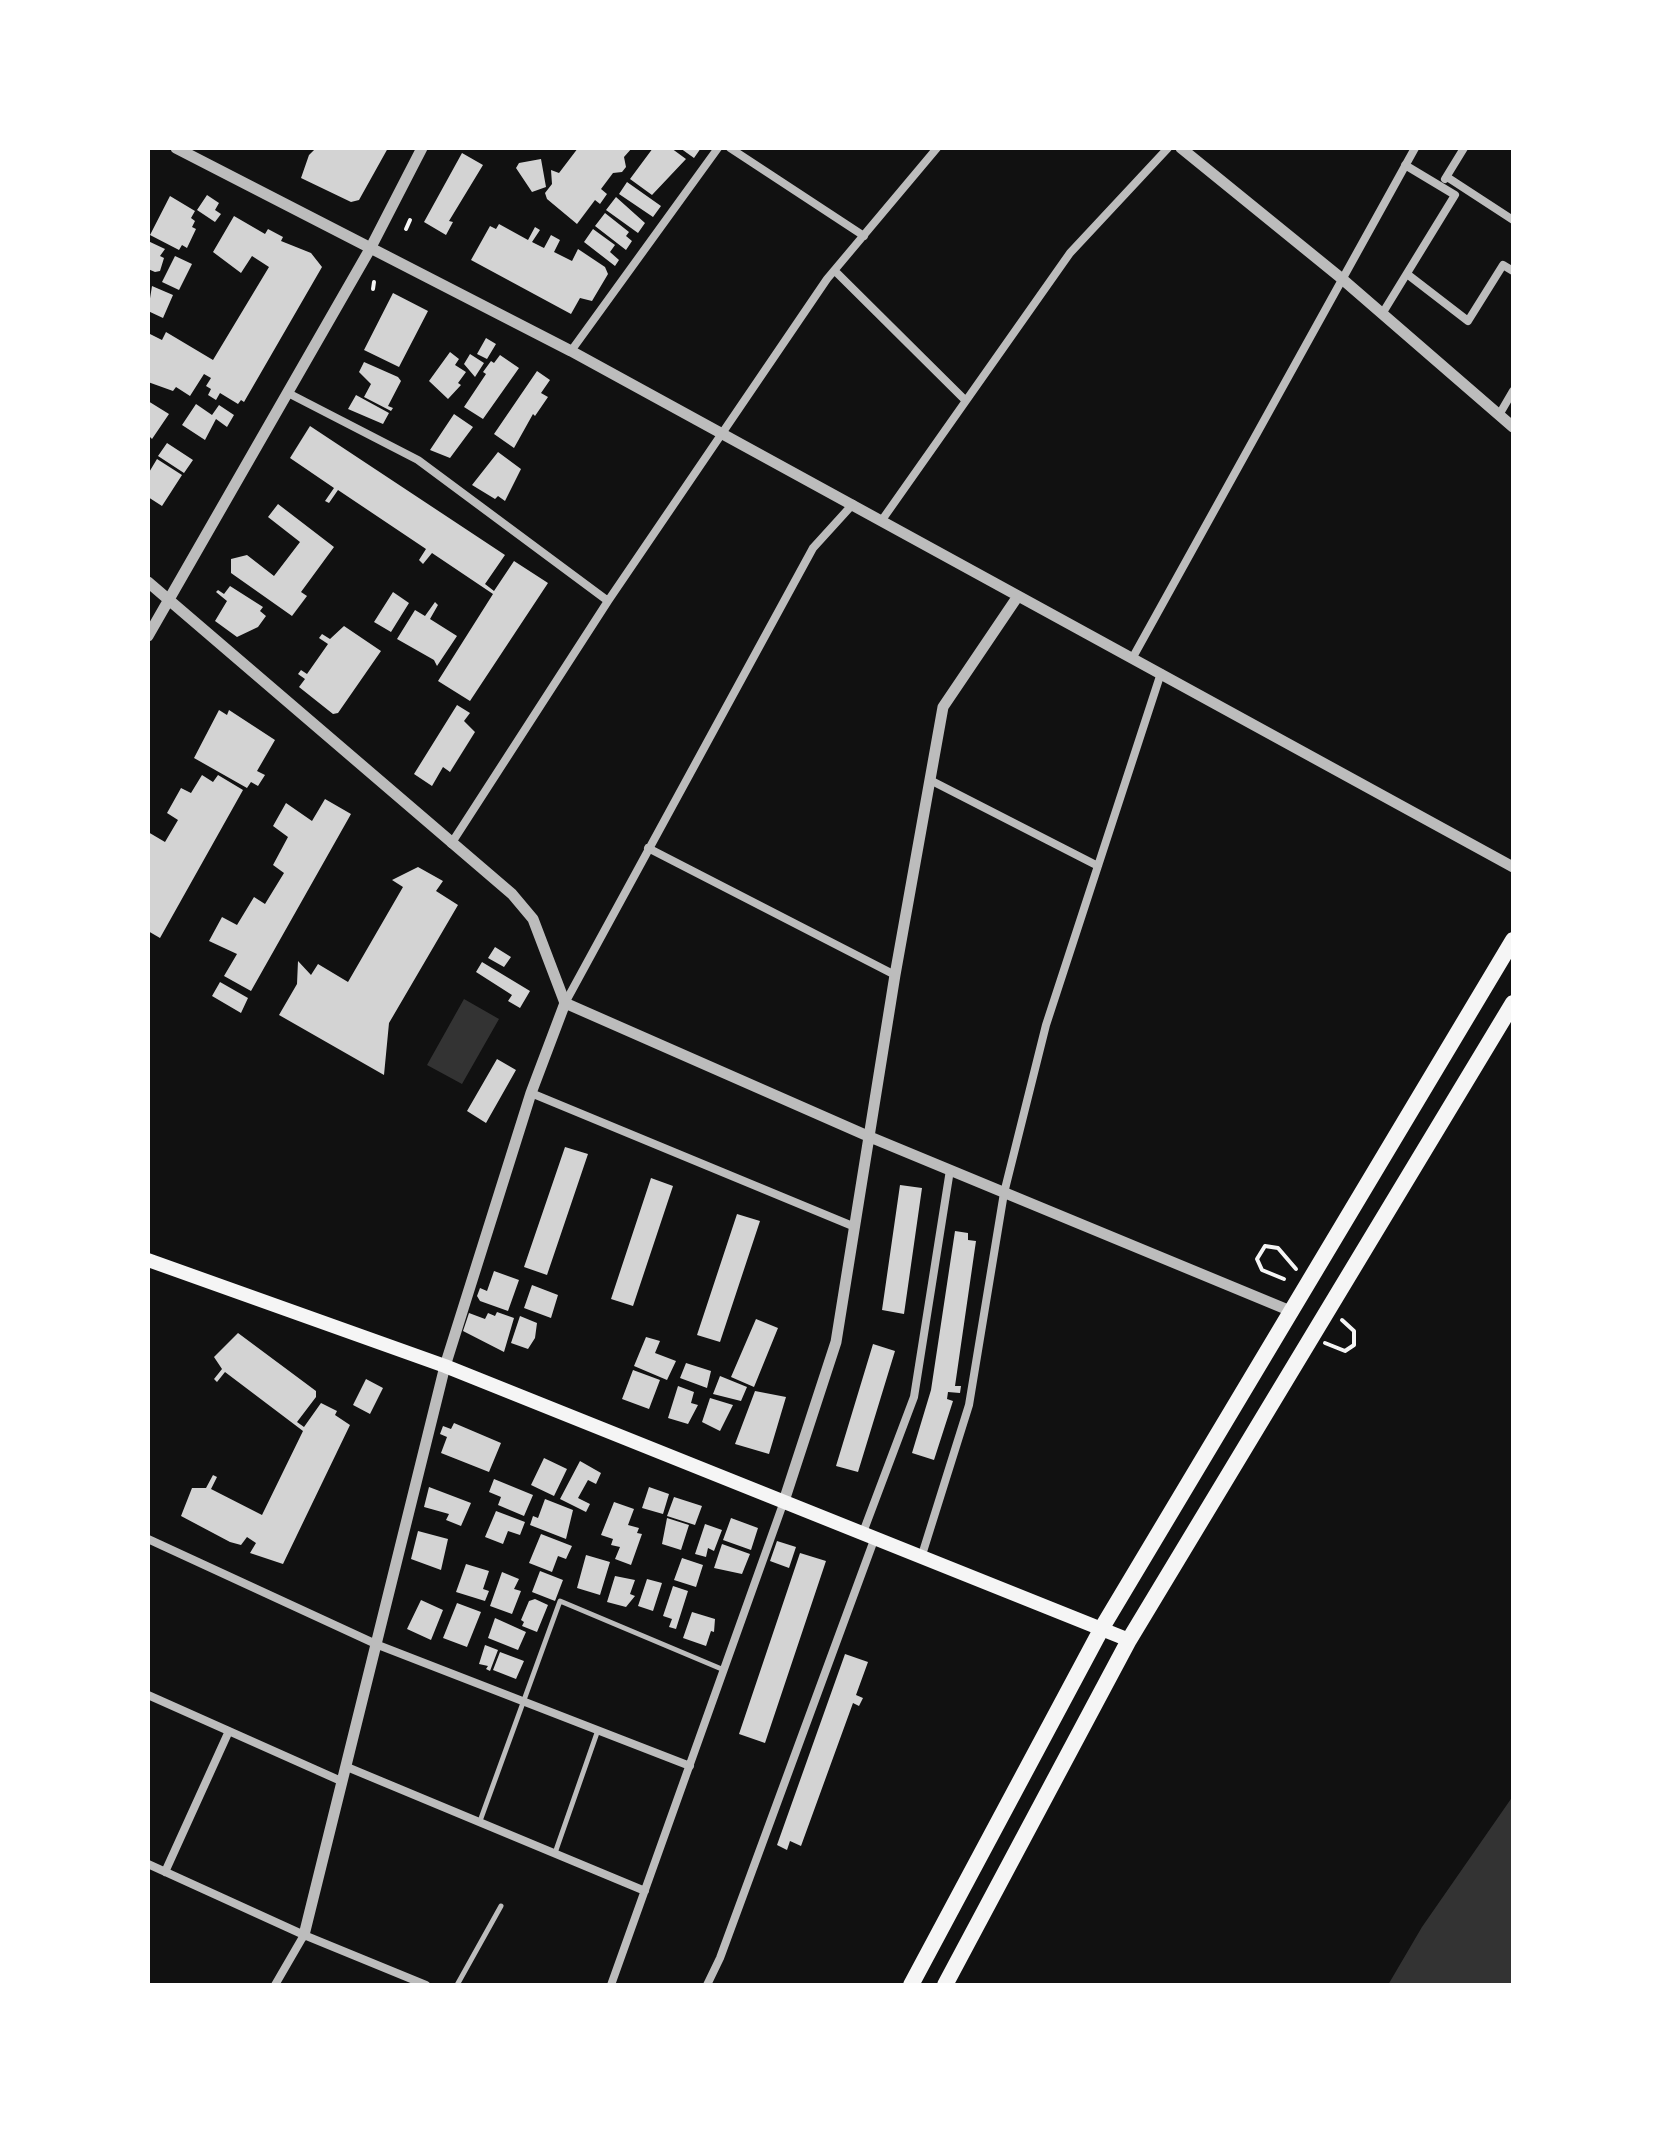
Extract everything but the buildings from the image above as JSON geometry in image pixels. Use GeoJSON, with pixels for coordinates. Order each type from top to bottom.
{"type":"FeatureCollection","features":[{"type":"Feature","properties":{"kind":"highway"},"geometry":{"type":"LineString","coordinates":[[911,1985],[1103,1626],[1513,940]]}},
{"type":"Feature","properties":{"kind":"highway"},"geometry":{"type":"LineString","coordinates":[[945,1985],[1129,1640],[1513,1003]]}},
{"type":"Feature","properties":{"kind":"main road"},"geometry":{"type":"LineString","coordinates":[[148,1260],[445,1366],[783,1504],[1103,1626],[1129,1640]]}},
{"type":"Feature","properties":{"kind":"street"},"geometry":{"type":"LineString","coordinates":[[176,148],[571,351],[1513,867]]}},
{"type":"Feature","properties":{"kind":"street"},"geometry":{"type":"LineString","coordinates":[[148,636],[370,249],[422,148]]}},
{"type":"Feature","properties":{"kind":"street"},"geometry":{"type":"LineString","coordinates":[[571,351],[718,148]]}},
{"type":"Feature","properties":{"kind":"street"},"geometry":{"type":"LineString","coordinates":[[730,148],[864,236]]}},
{"type":"Feature","properties":{"kind":"street"},"geometry":{"type":"LineString","coordinates":[[451,845],[608,601],[835,271],[937,148]]}},
{"type":"Feature","properties":{"kind":"street"},"geometry":{"type":"LineString","coordinates":[[882,520],[1070,253],[1168,148]]}},
{"type":"Feature","properties":{"kind":"street"},"geometry":{"type":"LineString","coordinates":[[1181,148],[1341,278],[1513,427]]}},
{"type":"Feature","properties":{"kind":"street"},"geometry":{"type":"LineString","coordinates":[[1133,657],[1415,148]]}},
{"type":"Feature","properties":{"kind":"street"},"geometry":{"type":"LineString","coordinates":[[1441,186],[1464,148]]}},
{"type":"Feature","properties":{"kind":"street"},"geometry":{"type":"LineString","coordinates":[[1382,314],[1455,195],[1405,165]]}},
{"type":"Feature","properties":{"kind":"street"},"geometry":{"type":"LineString","coordinates":[[1447,177],[1513,220]]}},
{"type":"Feature","properties":{"kind":"street"},"geometry":{"type":"LineString","coordinates":[[1407,274],[1468,321],[1503,265],[1513,271]]}},
{"type":"Feature","properties":{"kind":"street"},"geometry":{"type":"LineString","coordinates":[[835,271],[965,400]]}},
{"type":"Feature","properties":{"kind":"street"},"geometry":{"type":"LineString","coordinates":[[1499,415],[1513,391]]}},
{"type":"Feature","properties":{"kind":"street"},"geometry":{"type":"LineString","coordinates":[[288,393],[418,460],[608,601]]}},
{"type":"Feature","properties":{"kind":"street"},"geometry":{"type":"LineString","coordinates":[[275,1985],[304,1935],[445,1366],[531,1093],[565,1003],[813,548],[853,504]]}},
{"type":"Feature","properties":{"kind":"street"},"geometry":{"type":"LineString","coordinates":[[148,582],[451,845],[512,894],[533,919],[565,1003],[870,1137],[1293,1312]]}},
{"type":"Feature","properties":{"kind":"street"},"geometry":{"type":"LineString","coordinates":[[611,1985],[783,1504],[836,1342],[895,975],[943,707],[1018,596]]}},
{"type":"Feature","properties":{"kind":"street"},"geometry":{"type":"LineString","coordinates":[[921,1558],[969,1405],[1004,1193],[1046,1025],[1161,673]]}},
{"type":"Feature","properties":{"kind":"street"},"geometry":{"type":"LineString","coordinates":[[930,780],[1098,866]]}},
{"type":"Feature","properties":{"kind":"street"},"geometry":{"type":"LineString","coordinates":[[648,848],[895,975]]}},
{"type":"Feature","properties":{"kind":"street"},"geometry":{"type":"LineString","coordinates":[[531,1093],[855,1227]]}},
{"type":"Feature","properties":{"kind":"street"},"geometry":{"type":"LineString","coordinates":[[707,1985],[720,1958],[914,1397],[950,1170]]}},
{"type":"Feature","properties":{"kind":"street"},"geometry":{"type":"LineString","coordinates":[[148,1539],[378,1645],[690,1766]]}},
{"type":"Feature","properties":{"kind":"street"},"geometry":{"type":"LineString","coordinates":[[148,1695],[341,1781]]}},
{"type":"Feature","properties":{"kind":"street"},"geometry":{"type":"LineString","coordinates":[[165,1872],[229,1731]]}},
{"type":"Feature","properties":{"kind":"street"},"geometry":{"type":"LineString","coordinates":[[347,1767],[645,1891]]}},
{"type":"Feature","properties":{"kind":"street"},"geometry":{"type":"LineString","coordinates":[[148,1864],[304,1935],[426,1985]]}},
{"type":"Feature","properties":{"kind":"lane"},"geometry":{"type":"LineString","coordinates":[[480,1822],[560,1601],[724,1670]]}},
{"type":"Feature","properties":{"kind":"lane"},"geometry":{"type":"LineString","coordinates":[[554,1853],[598,1730]]}},
{"type":"Feature","properties":{"kind":"lane"},"geometry":{"type":"LineString","coordinates":[[457,1985],[501,1906]]}},
{"type":"Feature","properties":{"kind":"path"},"geometry":{"type":"LineString","coordinates":[[406,229],[410,220]]}},
{"type":"Feature","properties":{"kind":"path"},"geometry":{"type":"LineString","coordinates":[[373,289],[374,282]]}},
{"type":"Feature","properties":{"kind":"path"},"geometry":{"type":"LineString","coordinates":[[1284,1279],[1262,1270],[1257,1259],[1260,1251],[1272,1245],[1291,1263]]}},
{"type":"Feature","properties":{"kind":"path"},"geometry":{"type":"LineString","coordinates":[[1333,1347],[1345,1351],[1354,1345],[1354,1331],[1339,1317]]}},
{"type":"Feature","properties":{"kind":"shaded area"},"geometry":{"type":"Polygon","coordinates":[[[464,999],[499,1019],[462,1084],[427,1065],[464,999]]]}},
{"type":"Feature","properties":{"kind":"shaded area"},"geometry":{"type":"Polygon","coordinates":[[[1513,1796],[1513,1985],[1388,1985],[1422,1927],[1513,1796]]]}}]}
